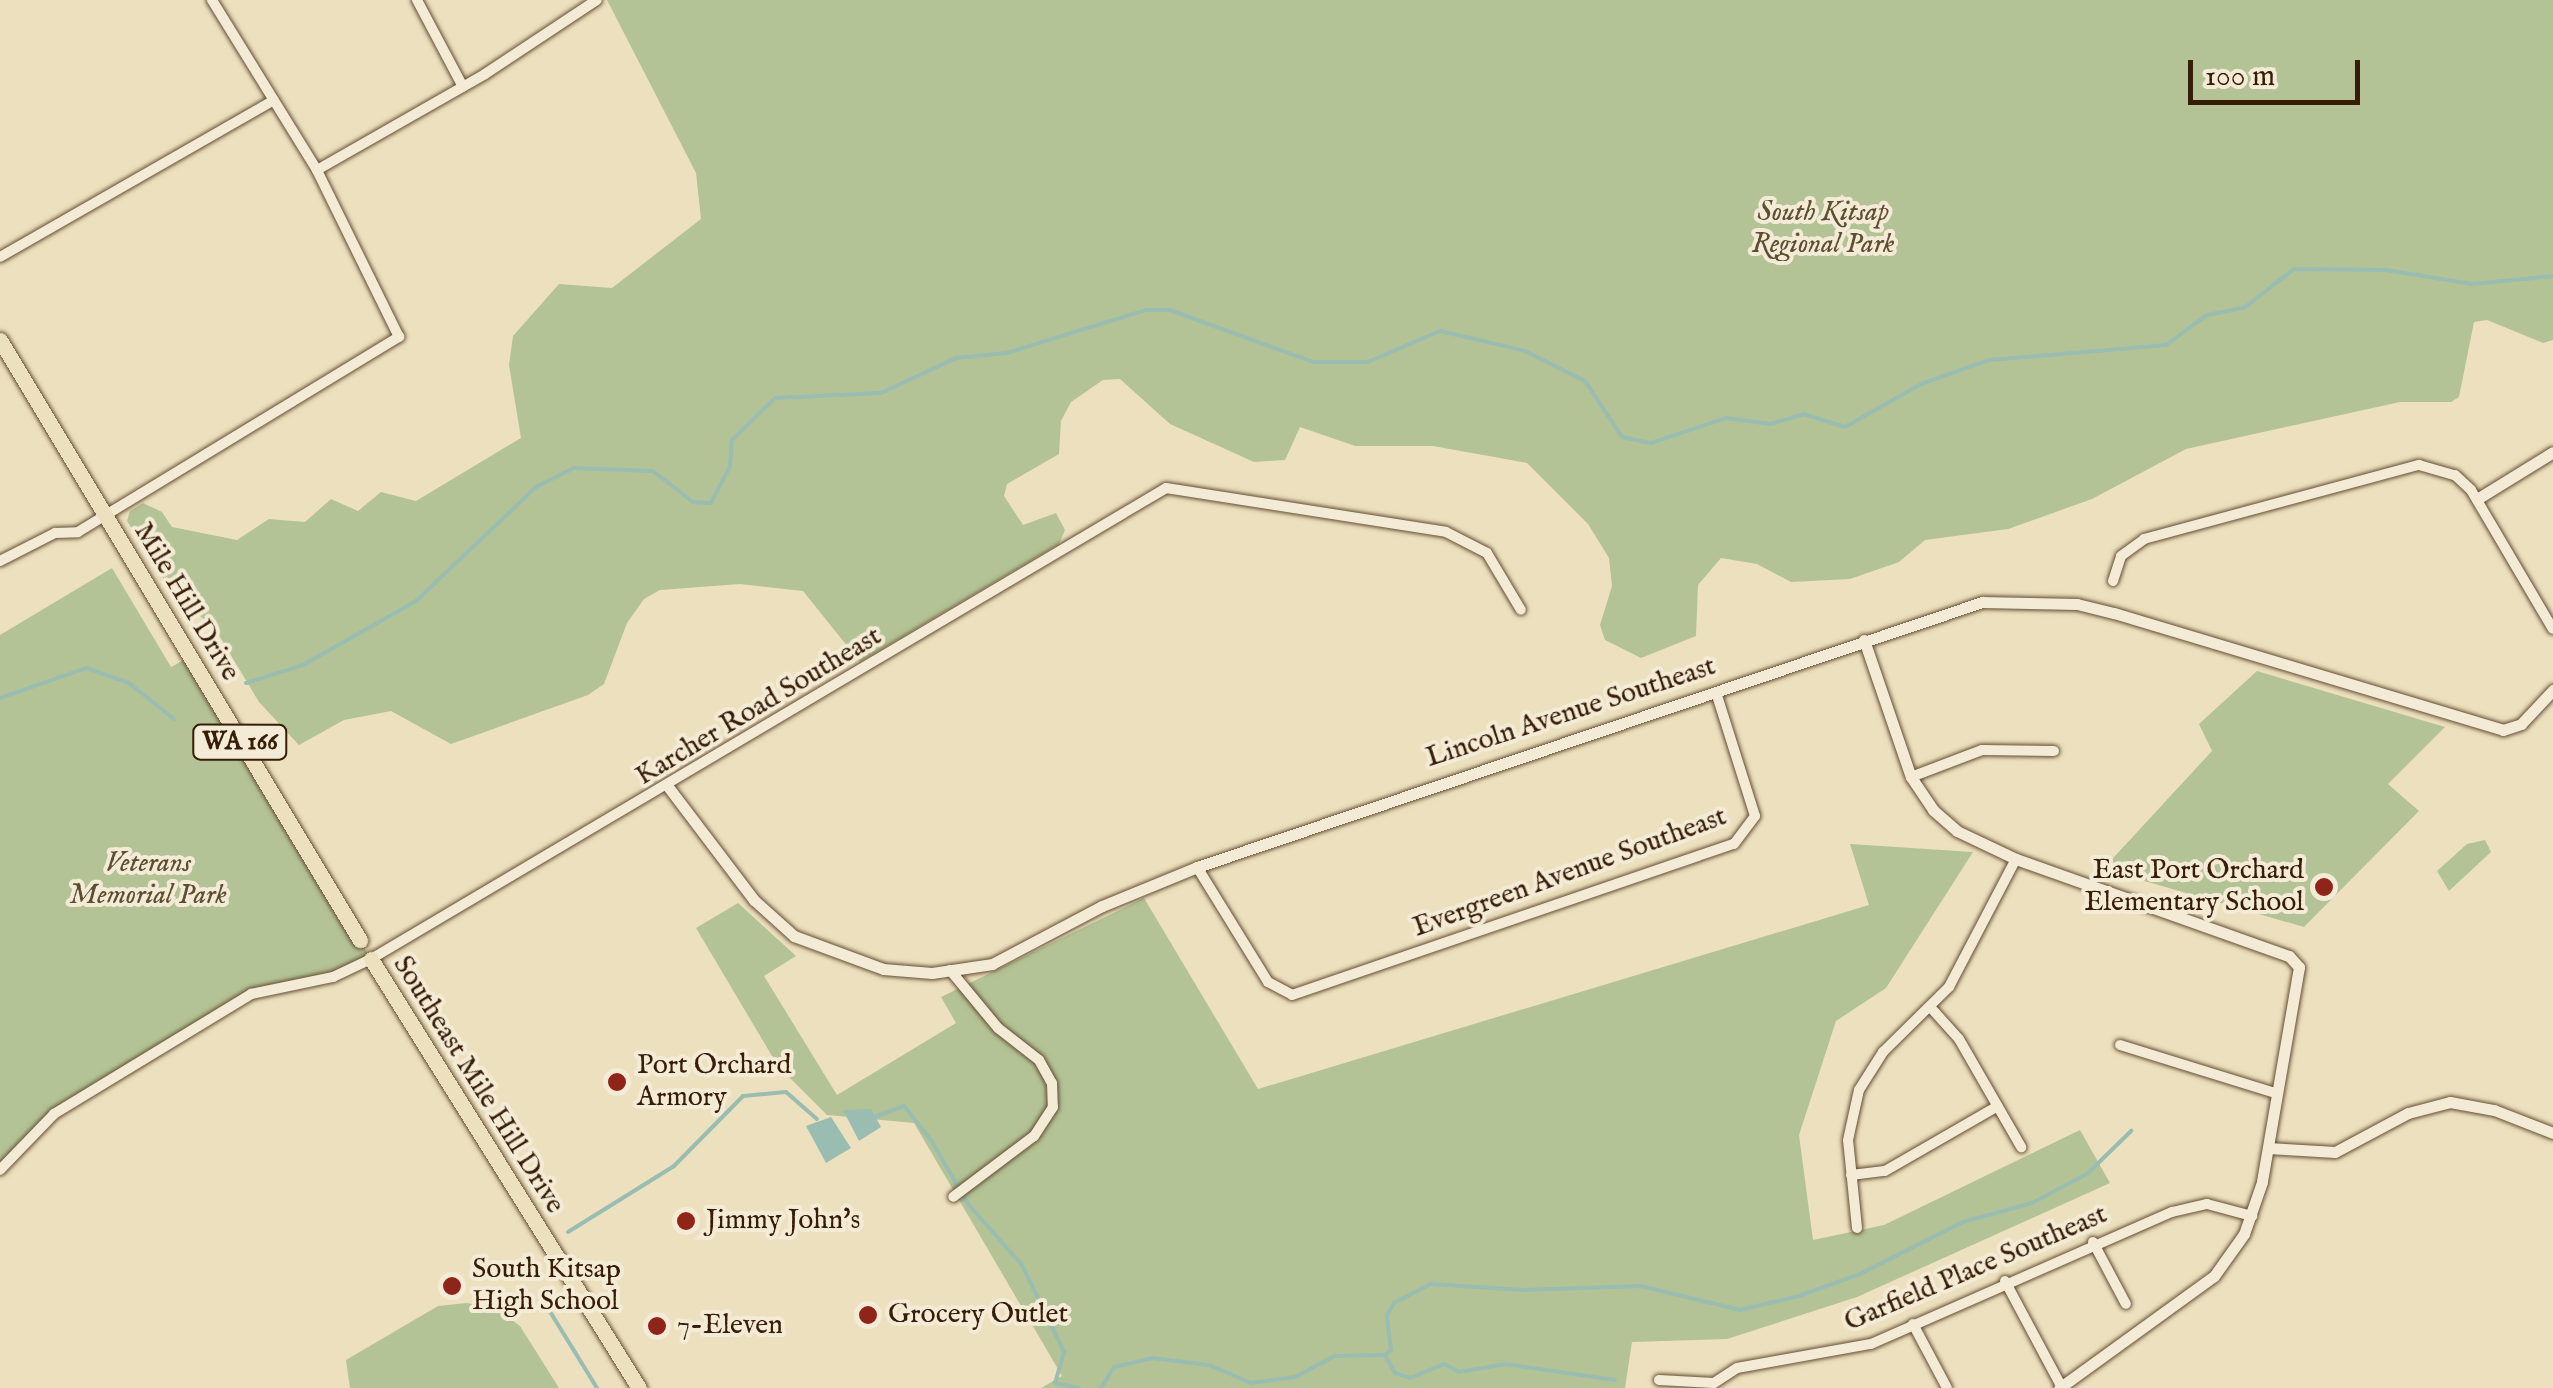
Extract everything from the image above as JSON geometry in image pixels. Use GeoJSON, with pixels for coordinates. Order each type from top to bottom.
{"type":"FeatureCollection","features":[{"type":"Feature","properties":{"kind":"main road","name":"Mile Hill Drive"},"geometry":{"type":"LineString","coordinates":[[0,340],[360,940]]}},
{"type":"Feature","properties":{"kind":"main road","name":"Southeast Mile Hill Drive"},"geometry":{"type":"LineString","coordinates":[[371,959],[639,1388]]}},
{"type":"Feature","properties":{"kind":"street"},"geometry":{"type":"LineString","coordinates":[[0,561],[105,515],[399,337],[317,170],[212,0]]}},
{"type":"Feature","properties":{"kind":"street"},"geometry":{"type":"LineString","coordinates":[[417,0],[463,88]]}},
{"type":"Feature","properties":{"kind":"street"},"geometry":{"type":"LineString","coordinates":[[317,170],[463,88],[597,0]]}},
{"type":"Feature","properties":{"kind":"street"},"geometry":{"type":"LineString","coordinates":[[0,258],[272,101]]}},
{"type":"Feature","properties":{"kind":"street"},"geometry":{"type":"LineString","coordinates":[[2478,499],[2553,452]]}},
{"type":"Feature","properties":{"kind":"street"},"geometry":{"type":"LineString","coordinates":[[2113,581],[2121,556],[2144,539],[2394,467],[2455,476],[2478,499],[2553,629]]}},
{"type":"Feature","properties":{"kind":"street","name":"Karcher Road Southeast"},"geometry":{"type":"LineString","coordinates":[[0,1170],[54,1114],[251,994],[333,977],[371,959],[669,788],[1166,488],[1446,532],[1487,553],[1521,610]]}},
{"type":"Feature","properties":{"kind":"street","name":"Lincoln Avenue Southeast"},"geometry":{"type":"LineString","coordinates":[[669,788],[754,900],[794,936],[883,969],[950,970],[992,964],[1102,906],[1197,867],[1982,602],[2077,604],[2503,730],[2521,724],[2553,690]]}},
{"type":"Feature","properties":{"kind":"street"},"geometry":{"type":"LineString","coordinates":[[1864,640],[1911,777],[1932,810],[1957,831],[2016,859],[2297,962],[2278,1094],[2252,1216],[2214,1276],[2060,1387],[2005,1281]]}},
{"type":"Feature","properties":{"kind":"street","name":"Evergreen Avenue Southeast"},"geometry":{"type":"LineString","coordinates":[[1197,867],[1268,982],[1292,995],[1734,844],[1755,816],[1716,692]]}},
{"type":"Feature","properties":{"kind":"street"},"geometry":{"type":"LineString","coordinates":[[1911,777],[1982,750],[2054,751]]}},
{"type":"Feature","properties":{"kind":"street"},"geometry":{"type":"LineString","coordinates":[[1857,1228],[1848,1140],[1860,1090],[1883,1052],[1932,1009],[2016,859]]}},
{"type":"Feature","properties":{"kind":"street"},"geometry":{"type":"LineString","coordinates":[[950,970],[998,1028],[1039,1060],[1052,1083],[1053,1108],[1034,1136],[953,1197]]}},
{"type":"Feature","properties":{"kind":"street"},"geometry":{"type":"LineString","coordinates":[[1932,1009],[1959,1039],[2021,1147]]}},
{"type":"Feature","properties":{"kind":"street"},"geometry":{"type":"LineString","coordinates":[[2120,1045],[2278,1094]]}},
{"type":"Feature","properties":{"kind":"street"},"geometry":{"type":"LineString","coordinates":[[2268,1148],[2334,1152],[2408,1112],[2450,1102],[2494,1110],[2553,1133]]}},
{"type":"Feature","properties":{"kind":"street"},"geometry":{"type":"LineString","coordinates":[[1851,1175],[1885,1170],[1998,1106]]}},
{"type":"Feature","properties":{"kind":"street","name":"Garfield Place Southeast"},"geometry":{"type":"LineString","coordinates":[[1659,1380],[1714,1383],[1738,1368],[1852,1349],[2093,1242],[2206,1204],[2252,1216]]}},
{"type":"Feature","properties":{"kind":"street"},"geometry":{"type":"LineString","coordinates":[[2093,1242],[2126,1304]]}},
{"type":"Feature","properties":{"kind":"street"},"geometry":{"type":"LineString","coordinates":[[1913,1324],[1947,1388]]}},
{"type":"Feature","properties":{"kind":"green space","name":"South Kitsap Regional Park"},"geometry":{"type":"Polygon","coordinates":[[[607,0],[2553,0],[2553,340],[2543,343],[2487,320],[2474,322],[2459,397],[2451,402],[2400,402],[2186,449],[2092,499],[2008,529],[1925,540],[1899,562],[1850,579],[1791,582],[1757,564],[1721,558],[1698,585],[1696,636],[1641,658],[1605,640],[1600,625],[1612,586],[1609,558],[1588,524],[1527,463],[1433,446],[1355,446],[1300,427],[1285,460],[1254,462],[1170,424],[1120,379],[1103,380],[1071,402],[1061,421],[1059,454],[1007,484],[1004,496],[1023,525],[1056,513],[1065,530],[1059,544],[860,662],[803,591],[740,584],[660,590],[644,599],[627,623],[604,684],[588,695],[451,744],[391,711],[344,720],[299,745],[259,702],[214,627],[174,596],[127,521],[130,511],[143,503],[162,512],[172,527],[237,540],[269,519],[305,522],[331,499],[358,511],[381,492],[416,501],[521,438],[509,365],[513,336],[559,284],[612,288],[701,219],[696,173],[607,0]]]}},
{"type":"Feature","properties":{"kind":"green space","name":"Veterans Memorial Park"},"geometry":{"type":"Polygon","coordinates":[[[112,568],[171,667],[189,657],[371,959],[351,970],[265,989],[74,1101],[0,1170],[0,635],[112,568]]]}},
{"type":"Feature","properties":{"kind":"green space"},"geometry":{"type":"Polygon","coordinates":[[[2257,671],[2445,727],[2388,784],[2419,811],[2304,927],[2103,869],[2212,751],[2199,724],[2257,671]]]}},
{"type":"Feature","properties":{"kind":"green space"},"geometry":{"type":"Polygon","coordinates":[[[2485,840],[2491,852],[2449,891],[2437,871],[2467,844],[2485,840]]]}},
{"type":"Feature","properties":{"kind":"green space"},"geometry":{"type":"Polygon","coordinates":[[[1850,844],[1973,852],[1886,988],[1836,1021],[1799,1135],[1813,1240],[1884,1225],[2080,1130],[2110,1183],[1857,1297],[1727,1339],[1632,1342],[1625,1388],[1041,1388],[1062,1376],[914,1123],[827,1115],[778,1066],[696,928],[738,903],[796,956],[764,976],[837,1095],[956,1023],[941,997],[1144,898],[1258,1089],[1869,905],[1850,844]]]}},
{"type":"Feature","properties":{"kind":"green space"},"geometry":{"type":"Polygon","coordinates":[[[467,1303],[496,1308],[520,1326],[559,1388],[350,1388],[346,1360],[438,1306],[467,1303]]]}},
{"type":"Feature","properties":{"kind":"water"},"geometry":{"type":"Polygon","coordinates":[[[871,1109],[881,1127],[859,1141],[843,1110],[871,1109]]]}},
{"type":"Feature","properties":{"kind":"water"},"geometry":{"type":"Polygon","coordinates":[[[831,1117],[851,1148],[826,1163],[806,1126],[831,1117]]]}},
{"type":"Feature","properties":{"kind":"waterway"},"geometry":{"type":"LineString","coordinates":[[246,683],[303,665],[416,601],[536,487],[574,468],[653,471],[693,502],[711,503],[730,466],[732,440],[775,398],[881,393],[956,358],[1007,353],[1146,310],[1170,310],[1313,362],[1368,362],[1440,331],[1525,351],[1585,381],[1622,437],[1651,443],[1726,418],[1771,424],[1803,414],[1845,427],[1921,384],[1989,360],[2166,345],[2207,315],[2244,308],[2294,269],[2386,270],[2472,284],[2553,276]]}},
{"type":"Feature","properties":{"kind":"waterway"},"geometry":{"type":"LineString","coordinates":[[0,698],[86,668],[129,683],[174,719]]}},
{"type":"Feature","properties":{"kind":"waterway"},"geometry":{"type":"LineString","coordinates":[[568,1232],[674,1166],[743,1096],[786,1092],[817,1119]]}},
{"type":"Feature","properties":{"kind":"waterway"},"geometry":{"type":"LineString","coordinates":[[874,1117],[904,1106],[931,1140],[968,1204],[1022,1265],[1064,1352],[1055,1383],[1078,1388]]}},
{"type":"Feature","properties":{"kind":"waterway"},"geometry":{"type":"LineString","coordinates":[[1385,1355],[1391,1350],[1387,1315],[1394,1303],[1431,1284],[1523,1290],[1641,1286],[1740,1310],[1799,1296],[1860,1274],[1963,1222],[2032,1203],[2087,1174],[2131,1131]]}},
{"type":"Feature","properties":{"kind":"waterway"},"geometry":{"type":"LineString","coordinates":[[541,1297],[597,1388]]}},
{"type":"Feature","properties":{"kind":"waterway"},"geometry":{"type":"LineString","coordinates":[[1385,1355],[1395,1373],[1410,1378],[1444,1364],[1459,1372],[1506,1364],[1615,1380]]}},
{"type":"Feature","properties":{"kind":"waterway"},"geometry":{"type":"LineString","coordinates":[[1101,1388],[1114,1367],[1152,1358],[1209,1365],[1251,1383],[1295,1377],[1335,1356],[1385,1355]]}},
{"type":"Feature","properties":{"kind":"place","name":"East Port Orchard Elementary School"},"geometry":{"type":"Point","coordinates":[2324,887]}},
{"type":"Feature","properties":{"kind":"place","name":"Port Orchard Armory"},"geometry":{"type":"Point","coordinates":[617,1082]}},
{"type":"Feature","properties":{"kind":"place","name":"Jimmy John's"},"geometry":{"type":"Point","coordinates":[686,1221]}},
{"type":"Feature","properties":{"kind":"place","name":"South Kitsap High School"},"geometry":{"type":"Point","coordinates":[452,1286]}},
{"type":"Feature","properties":{"kind":"place","name":"Grocery Outlet"},"geometry":{"type":"Point","coordinates":[868,1315]}},
{"type":"Feature","properties":{"kind":"place","name":"7-Eleven"},"geometry":{"type":"Point","coordinates":[657,1326]}}]}
